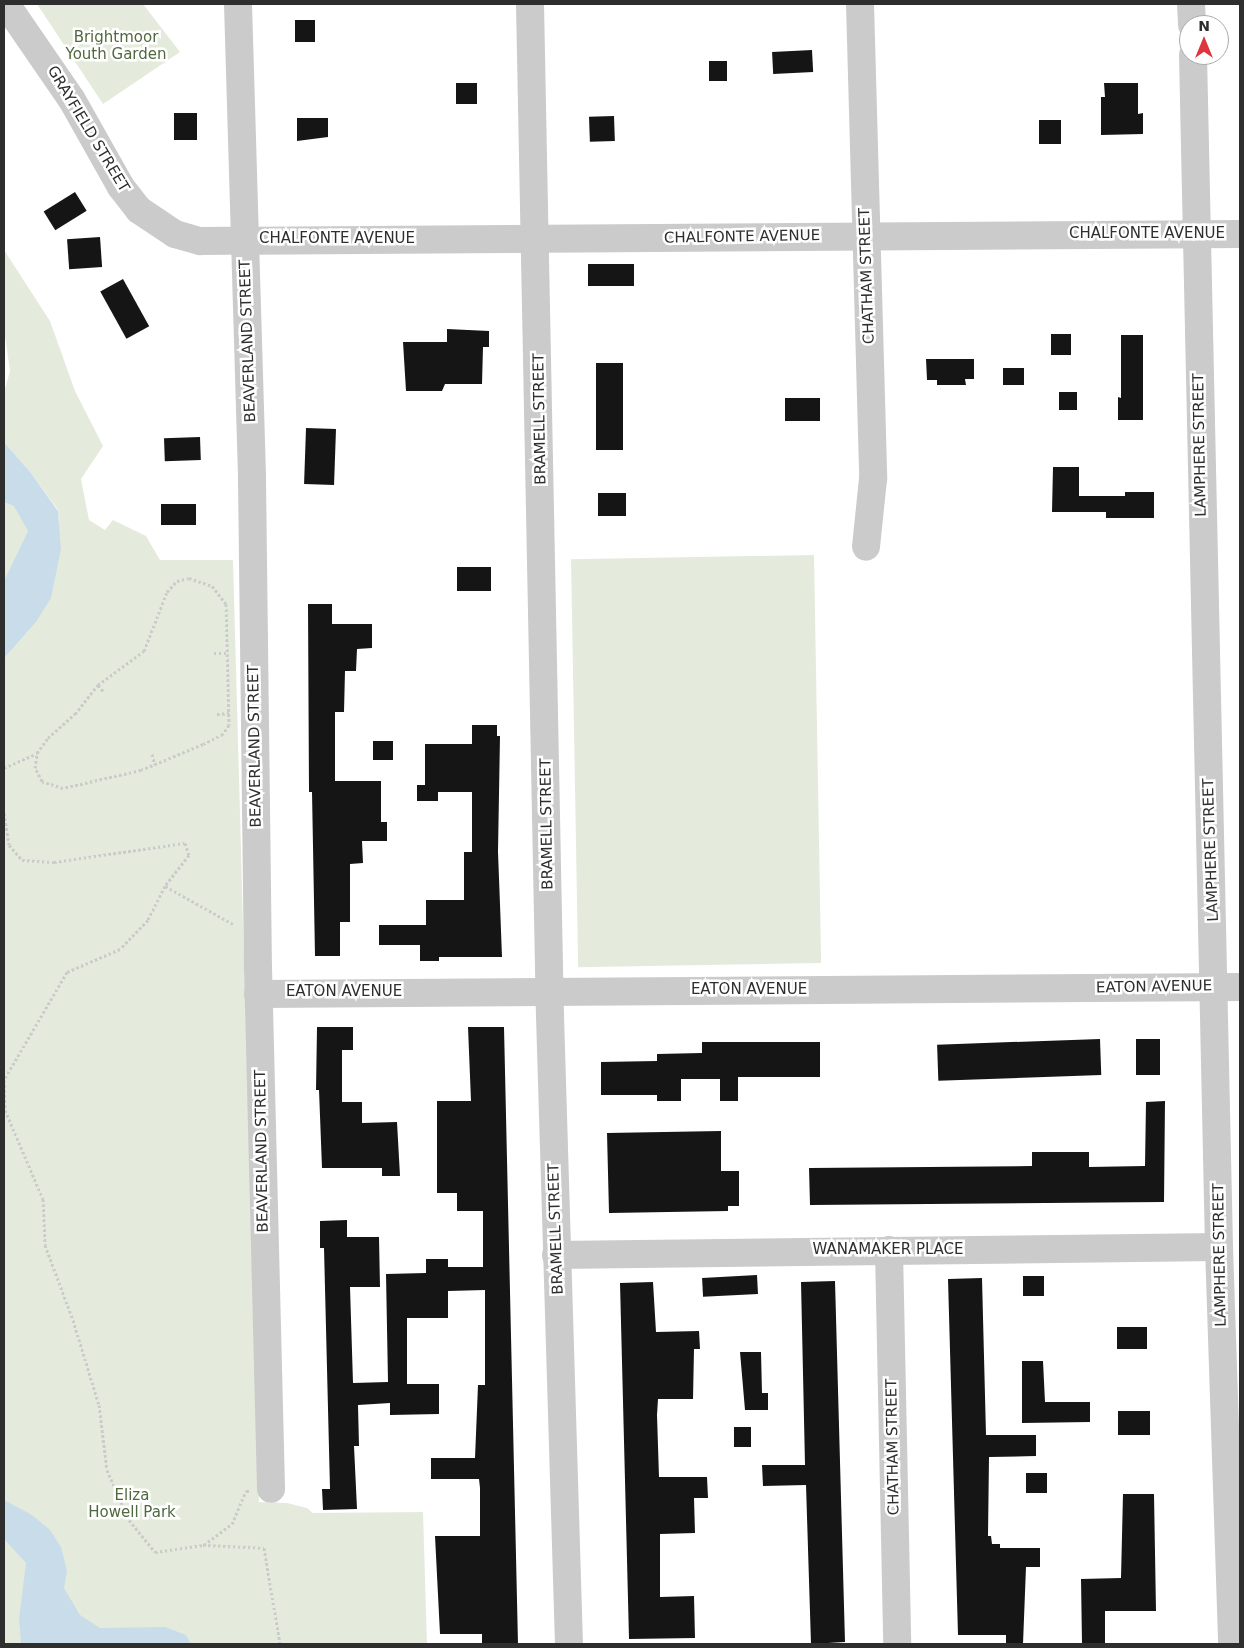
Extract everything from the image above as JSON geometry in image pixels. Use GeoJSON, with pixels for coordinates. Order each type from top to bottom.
{"type":"FeatureCollection","features":[{"type":"Feature","properties":{"kind":"street","name":"GRAYFIELD STREET"},"geometry":{"type":"LineString","coordinates":[[6,4],[43,54],[121,187],[140,210],[169,231],[192,239],[244,240]]}},
{"type":"Feature","properties":{"kind":"street","name":"BEAVERLAND STREET"},"geometry":{"type":"LineString","coordinates":[[238,4],[252,479],[258,994],[271,1489]]}},
{"type":"Feature","properties":{"kind":"street","name":"BRAMELL STREET"},"geometry":{"type":"LineString","coordinates":[[530,4],[556,1255],[568,1644]]}},
{"type":"Feature","properties":{"kind":"street","name":"CHATHAM STREET"},"geometry":{"type":"LineString","coordinates":[[860,4],[872,479],[866,547]]}},
{"type":"Feature","properties":{"kind":"street","name":"LAMPHERE STREET"},"geometry":{"type":"LineString","coordinates":[[1193,65],[1197,234],[1228,986],[1219,1247],[1232,1644]]}},
{"type":"Feature","properties":{"kind":"street","name":"CHALFONTE AVENUE"},"geometry":{"type":"LineString","coordinates":[[244,240],[1240,234]]}},
{"type":"Feature","properties":{"kind":"street","name":"EATON AVENUE"},"geometry":{"type":"LineString","coordinates":[[258,994],[1228,986]]}},
{"type":"Feature","properties":{"kind":"street","name":"WANAMAKER PLACE"},"geometry":{"type":"LineString","coordinates":[[556,1255],[1219,1247]]}},
{"type":"Feature","properties":{"kind":"street","name":"CHATHAM STREET"},"geometry":{"type":"LineString","coordinates":[[889,1250],[897,1644]]}},
{"type":"Feature","properties":{"kind":"path"},"geometry":{"type":"LineString","coordinates":[[4,768],[37,753],[98,685],[144,651],[167,592],[176,581],[189,578],[212,586],[226,604],[229,725],[223,734],[156,765],[55,788],[42,781],[35,768],[37,753]]}},
{"type":"Feature","properties":{"kind":"path"},"geometry":{"type":"LineString","coordinates":[[98,685],[103,691]]}},
{"type":"Feature","properties":{"kind":"path"},"geometry":{"type":"LineString","coordinates":[[152,754],[156,765]]}},
{"type":"Feature","properties":{"kind":"path"},"geometry":{"type":"LineString","coordinates":[[4,813],[9,845],[22,860],[54,862],[185,843],[189,855],[165,886],[148,920],[120,949],[67,972],[4,1080],[5,1110],[44,1199],[45,1245],[73,1320],[99,1405],[108,1470],[129,1520],[155,1552],[204,1545],[264,1548],[280,1644]]}},
{"type":"Feature","properties":{"kind":"path"},"geometry":{"type":"LineString","coordinates":[[165,886],[243,930],[257,932]]}},
{"type":"Feature","properties":{"kind":"path"},"geometry":{"type":"LineString","coordinates":[[204,1545],[232,1524],[246,1491],[271,1489]]}},
{"type":"Feature","properties":{"kind":"green space","name":"Brightmoor Youth Garden"},"geometry":{"type":"Polygon","coordinates":[[[37,4],[143,4],[180,52],[103,104],[37,4]]]}},
{"type":"Feature","properties":{"kind":"green space","name":"Eliza Howell Park"},"geometry":{"type":"Polygon","coordinates":[[[4,250],[50,321],[75,391],[103,446],[81,479],[89,520],[105,530],[113,520],[146,536],[160,560],[233,560],[259,1502],[287,1503],[307,1508],[313,1513],[423,1512],[427,1644],[4,1644],[4,448],[28,531],[15,559],[59,530],[58,510],[31,473],[4,442],[4,392],[10,371],[4,329],[4,250]]]}},
{"type":"Feature","properties":{"kind":"green space"},"geometry":{"type":"Polygon","coordinates":[[[814,555],[821,963],[578,967],[571,559],[814,555]]]}},
{"type":"Feature","properties":{"kind":"water"},"geometry":{"type":"Polygon","coordinates":[[[4,442],[31,473],[58,511],[61,549],[51,598],[36,622],[4,658],[4,581],[28,531],[14,506],[4,502],[4,442]]]}},
{"type":"Feature","properties":{"kind":"water"},"geometry":{"type":"Polygon","coordinates":[[[4,1500],[32,1515],[50,1530],[61,1547],[67,1571],[64,1588],[80,1615],[100,1628],[165,1627],[186,1635],[191,1644],[21,1644],[19,1619],[26,1563],[4,1539],[4,1500]]]}},
{"type":"Feature","properties":{"kind":"building"},"geometry":{"type":"Polygon","coordinates":[[[295,20],[315,20],[315,42],[295,42],[295,20]]]}},
{"type":"Feature","properties":{"kind":"building"},"geometry":{"type":"Polygon","coordinates":[[[812,50],[813,72],[773,74],[772,52],[812,50]]]}},
{"type":"Feature","properties":{"kind":"building"},"geometry":{"type":"Polygon","coordinates":[[[709,61],[727,61],[727,81],[709,81],[709,61]]]}},
{"type":"Feature","properties":{"kind":"building"},"geometry":{"type":"Polygon","coordinates":[[[456,83],[477,83],[477,104],[456,104],[456,83]]]}},
{"type":"Feature","properties":{"kind":"building"},"geometry":{"type":"Polygon","coordinates":[[[1104,83],[1138,83],[1138,114],[1143,113],[1143,134],[1101,135],[1101,97],[1105,97],[1104,83]]]}},
{"type":"Feature","properties":{"kind":"building"},"geometry":{"type":"Polygon","coordinates":[[[174,113],[197,113],[197,140],[174,140],[174,113]]]}},
{"type":"Feature","properties":{"kind":"building"},"geometry":{"type":"Polygon","coordinates":[[[614,116],[615,141],[590,142],[589,117],[614,116]]]}},
{"type":"Feature","properties":{"kind":"building"},"geometry":{"type":"Polygon","coordinates":[[[297,118],[328,118],[328,137],[297,141],[297,118]]]}},
{"type":"Feature","properties":{"kind":"building"},"geometry":{"type":"Polygon","coordinates":[[[1039,120],[1061,120],[1061,144],[1039,144],[1039,120]]]}},
{"type":"Feature","properties":{"kind":"building"},"geometry":{"type":"Polygon","coordinates":[[[75,192],[87,211],[55,230],[44,212],[75,192]]]}},
{"type":"Feature","properties":{"kind":"building"},"geometry":{"type":"Polygon","coordinates":[[[100,237],[102,267],[69,269],[67,239],[100,237]]]}},
{"type":"Feature","properties":{"kind":"building"},"geometry":{"type":"Polygon","coordinates":[[[588,264],[634,264],[634,286],[588,286],[588,264]]]}},
{"type":"Feature","properties":{"kind":"building"},"geometry":{"type":"Polygon","coordinates":[[[123,279],[149,326],[126,339],[100,292],[123,279]]]}},
{"type":"Feature","properties":{"kind":"building"},"geometry":{"type":"Polygon","coordinates":[[[447,329],[489,331],[489,347],[483,347],[482,384],[445,384],[442,391],[406,391],[403,342],[447,342],[447,329]]]}},
{"type":"Feature","properties":{"kind":"building"},"geometry":{"type":"Polygon","coordinates":[[[1051,334],[1071,334],[1071,355],[1051,355],[1051,334]]]}},
{"type":"Feature","properties":{"kind":"building"},"geometry":{"type":"Polygon","coordinates":[[[1121,335],[1143,335],[1143,420],[1118,420],[1118,397],[1121,398],[1121,335]]]}},
{"type":"Feature","properties":{"kind":"building"},"geometry":{"type":"Polygon","coordinates":[[[926,359],[974,359],[974,379],[965,379],[966,385],[937,385],[937,380],[927,380],[926,359]]]}},
{"type":"Feature","properties":{"kind":"building"},"geometry":{"type":"Polygon","coordinates":[[[596,363],[623,363],[623,450],[596,450],[596,363]]]}},
{"type":"Feature","properties":{"kind":"building"},"geometry":{"type":"Polygon","coordinates":[[[1003,368],[1024,368],[1024,385],[1003,385],[1003,368]]]}},
{"type":"Feature","properties":{"kind":"building"},"geometry":{"type":"Polygon","coordinates":[[[1059,392],[1077,392],[1077,410],[1059,410],[1059,392]]]}},
{"type":"Feature","properties":{"kind":"building"},"geometry":{"type":"Polygon","coordinates":[[[785,398],[820,398],[820,421],[785,421],[785,398]]]}},
{"type":"Feature","properties":{"kind":"building"},"geometry":{"type":"Polygon","coordinates":[[[306,428],[336,429],[334,485],[304,484],[306,428]]]}},
{"type":"Feature","properties":{"kind":"building"},"geometry":{"type":"Polygon","coordinates":[[[200,437],[201,460],[165,461],[164,438],[200,437]]]}},
{"type":"Feature","properties":{"kind":"building"},"geometry":{"type":"Polygon","coordinates":[[[1053,467],[1079,467],[1079,496],[1125,496],[1125,492],[1154,492],[1154,518],[1106,518],[1106,512],[1052,512],[1053,467]]]}},
{"type":"Feature","properties":{"kind":"building"},"geometry":{"type":"Polygon","coordinates":[[[598,493],[626,493],[626,516],[598,516],[598,493]]]}},
{"type":"Feature","properties":{"kind":"building"},"geometry":{"type":"Polygon","coordinates":[[[161,504],[196,504],[196,525],[161,525],[161,504]]]}},
{"type":"Feature","properties":{"kind":"building"},"geometry":{"type":"Polygon","coordinates":[[[457,567],[491,567],[491,591],[457,591],[457,567]]]}},
{"type":"Feature","properties":{"kind":"building"},"geometry":{"type":"Polygon","coordinates":[[[308,604],[332,604],[332,624],[372,624],[372,648],[357,649],[356,671],[345,671],[344,712],[335,712],[335,781],[381,781],[381,822],[387,822],[387,841],[362,841],[363,863],[350,864],[350,922],[340,922],[340,956],[315,956],[312,792],[309,792],[308,604]]]}},
{"type":"Feature","properties":{"kind":"building"},"geometry":{"type":"Polygon","coordinates":[[[472,725],[497,725],[497,736],[500,736],[498,852],[502,957],[439,957],[439,961],[420,961],[420,945],[379,945],[379,925],[426,925],[426,900],[464,900],[464,852],[472,852],[472,792],[438,792],[438,801],[417,801],[417,785],[425,785],[425,744],[472,744],[472,725]]]}},
{"type":"Feature","properties":{"kind":"building"},"geometry":{"type":"Polygon","coordinates":[[[373,741],[393,741],[393,760],[373,760],[373,741]]]}},
{"type":"Feature","properties":{"kind":"building"},"geometry":{"type":"Polygon","coordinates":[[[317,1027],[353,1027],[353,1050],[342,1050],[342,1102],[362,1102],[362,1123],[397,1122],[400,1176],[382,1176],[382,1168],[322,1168],[319,1090],[316,1090],[317,1027]]]}},
{"type":"Feature","properties":{"kind":"building"},"geometry":{"type":"Polygon","coordinates":[[[468,1027],[504,1027],[518,1644],[482,1644],[482,1634],[440,1634],[435,1536],[480,1536],[480,1488],[479,1479],[431,1479],[431,1458],[475,1458],[478,1385],[485,1385],[485,1290],[448,1291],[448,1318],[407,1318],[407,1384],[439,1384],[439,1414],[390,1415],[390,1403],[358,1405],[359,1446],[354,1446],[357,1509],[323,1510],[322,1489],[330,1489],[324,1248],[320,1248],[320,1221],[347,1220],[347,1237],[379,1237],[380,1287],[350,1287],[353,1383],[388,1382],[386,1274],[426,1273],[426,1259],[448,1259],[448,1267],[483,1267],[483,1211],[457,1211],[457,1193],[437,1193],[437,1101],[471,1101],[468,1027]]]}},
{"type":"Feature","properties":{"kind":"building"},"geometry":{"type":"Polygon","coordinates":[[[1100,1039],[1101,1075],[938,1081],[937,1045],[1100,1039]]]}},
{"type":"Feature","properties":{"kind":"building"},"geometry":{"type":"Polygon","coordinates":[[[1136,1039],[1160,1039],[1160,1075],[1136,1075],[1136,1039]]]}},
{"type":"Feature","properties":{"kind":"building"},"geometry":{"type":"Polygon","coordinates":[[[702,1042],[820,1042],[820,1077],[738,1077],[738,1101],[720,1101],[720,1079],[681,1079],[681,1101],[657,1101],[657,1095],[601,1095],[601,1062],[657,1061],[657,1054],[702,1053],[702,1042]]]}},
{"type":"Feature","properties":{"kind":"building"},"geometry":{"type":"Polygon","coordinates":[[[1165,1101],[1164,1202],[810,1205],[809,1168],[1032,1166],[1032,1152],[1089,1152],[1089,1167],[1145,1166],[1146,1102],[1165,1101]]]}},
{"type":"Feature","properties":{"kind":"building"},"geometry":{"type":"Polygon","coordinates":[[[721,1131],[721,1171],[739,1171],[739,1206],[728,1206],[728,1211],[609,1213],[607,1133],[721,1131]]]}},
{"type":"Feature","properties":{"kind":"building"},"geometry":{"type":"Polygon","coordinates":[[[757,1275],[758,1294],[703,1297],[702,1278],[757,1275]]]}},
{"type":"Feature","properties":{"kind":"building"},"geometry":{"type":"Polygon","coordinates":[[[1023,1276],[1044,1276],[1044,1296],[1023,1296],[1023,1276]]]}},
{"type":"Feature","properties":{"kind":"building"},"geometry":{"type":"Polygon","coordinates":[[[982,1278],[986,1435],[1036,1435],[1036,1456],[989,1457],[988,1536],[991,1536],[992,1544],[1000,1544],[1000,1548],[1040,1548],[1040,1567],[1026,1567],[1023,1644],[1006,1644],[1006,1635],[958,1635],[948,1279],[982,1278]]]}},
{"type":"Feature","properties":{"kind":"building"},"geometry":{"type":"Polygon","coordinates":[[[835,1281],[845,1642],[811,1644],[806,1485],[763,1486],[762,1465],[805,1465],[801,1282],[835,1281]]]}},
{"type":"Feature","properties":{"kind":"building"},"geometry":{"type":"Polygon","coordinates":[[[653,1282],[656,1332],[699,1331],[700,1349],[694,1349],[693,1399],[658,1399],[657,1415],[659,1477],[707,1477],[708,1498],[694,1498],[695,1533],[660,1534],[660,1597],[694,1596],[695,1638],[629,1639],[620,1283],[653,1282]]]}},
{"type":"Feature","properties":{"kind":"building"},"geometry":{"type":"Polygon","coordinates":[[[1117,1327],[1147,1327],[1147,1349],[1117,1349],[1117,1327]]]}},
{"type":"Feature","properties":{"kind":"building"},"geometry":{"type":"Polygon","coordinates":[[[740,1352],[761,1352],[762,1393],[768,1393],[768,1410],[745,1410],[740,1352]]]}},
{"type":"Feature","properties":{"kind":"building"},"geometry":{"type":"Polygon","coordinates":[[[1022,1361],[1043,1361],[1045,1402],[1090,1402],[1090,1422],[1022,1423],[1022,1361]]]}},
{"type":"Feature","properties":{"kind":"building"},"geometry":{"type":"Polygon","coordinates":[[[1118,1411],[1150,1411],[1150,1435],[1118,1435],[1118,1411]]]}},
{"type":"Feature","properties":{"kind":"building"},"geometry":{"type":"Polygon","coordinates":[[[734,1427],[751,1427],[751,1447],[734,1447],[734,1427]]]}},
{"type":"Feature","properties":{"kind":"building"},"geometry":{"type":"Polygon","coordinates":[[[1026,1473],[1047,1473],[1047,1493],[1026,1493],[1026,1473]]]}},
{"type":"Feature","properties":{"kind":"building"},"geometry":{"type":"Polygon","coordinates":[[[1123,1494],[1154,1494],[1156,1611],[1105,1611],[1105,1644],[1082,1644],[1081,1579],[1121,1578],[1123,1494]]]}}]}
